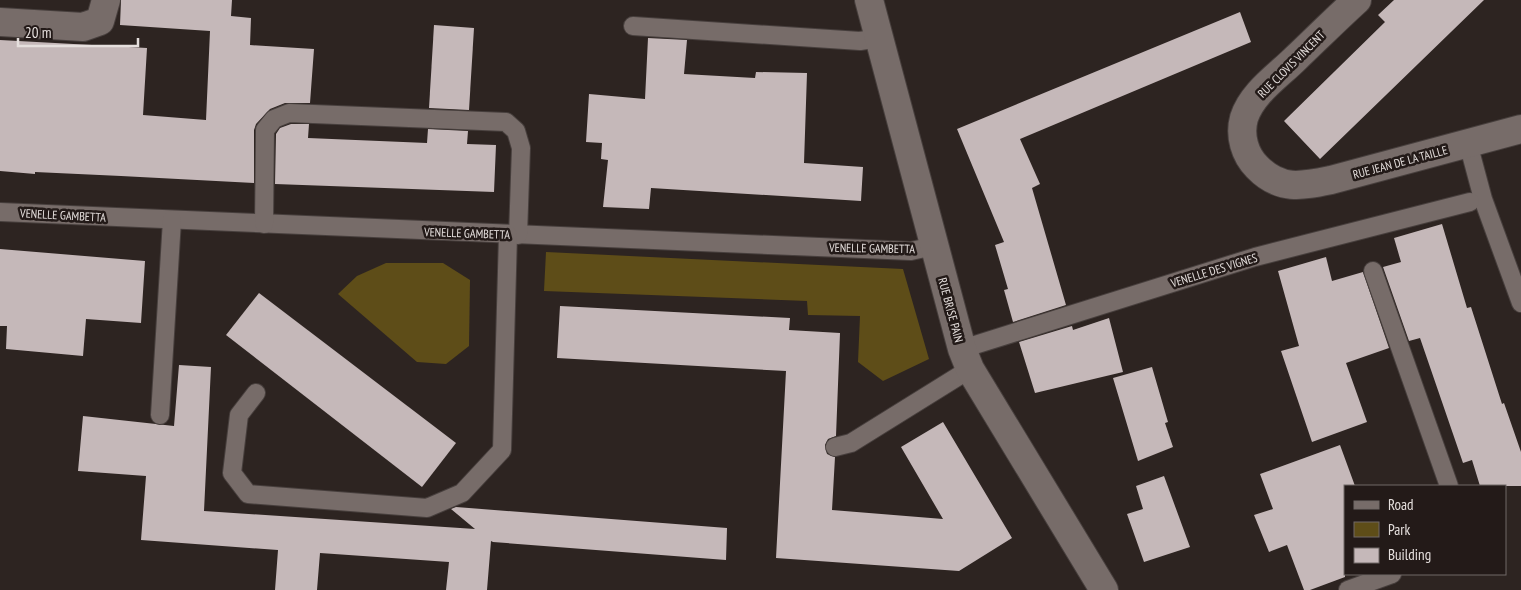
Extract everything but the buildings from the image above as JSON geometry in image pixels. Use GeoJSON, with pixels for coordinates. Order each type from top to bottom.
{"type":"FeatureCollection","features":[{"type":"Feature","properties":{"kind":"street"},"geometry":{"type":"LineString","coordinates":[[0,22],[83,27],[100,21],[106,0]]}},
{"type":"Feature","properties":{"kind":"street","name":"RUE BRISE PAIN"},"geometry":{"type":"LineString","coordinates":[[869,0],[966,359],[1104,590]]}},
{"type":"Feature","properties":{"kind":"street","name":"RUE CLOVIS VINCENT"},"geometry":{"type":"LineString","coordinates":[[1278,183],[1262,173],[1249,159],[1242,138],[1244,118],[1256,96],[1357,0]]}},
{"type":"Feature","properties":{"kind":"street","name":"RUE JEAN DE LA TAILLE"},"geometry":{"type":"LineString","coordinates":[[1278,183],[1302,186],[1331,180],[1521,129]]}},
{"type":"Feature","properties":{"kind":"lane"},"geometry":{"type":"LineString","coordinates":[[633,26],[860,41],[879,38]]}},
{"type":"Feature","properties":{"kind":"lane"},"geometry":{"type":"LineString","coordinates":[[256,393],[239,415],[232,473],[248,494],[426,508],[462,493],[502,450],[513,235],[522,148],[516,131],[506,122],[288,113],[274,118],[265,130],[264,224]]}},
{"type":"Feature","properties":{"kind":"lane"},"geometry":{"type":"LineString","coordinates":[[1468,144],[1482,199],[1521,304]]}},
{"type":"Feature","properties":{"kind":"lane","name":"VENELLE DES VIGNES"},"geometry":{"type":"LineString","coordinates":[[835,447],[851,443],[966,359],[1255,256],[1470,202]]}},
{"type":"Feature","properties":{"kind":"lane","name":"VENELLE GAMBETTA"},"geometry":{"type":"LineString","coordinates":[[0,212],[911,251],[934,246]]}},
{"type":"Feature","properties":{"kind":"lane"},"geometry":{"type":"LineString","coordinates":[[160,415],[172,220]]}},
{"type":"Feature","properties":{"kind":"lane"},"geometry":{"type":"LineString","coordinates":[[1373,271],[1450,485]]}},
{"type":"Feature","properties":{"kind":"lane"},"geometry":{"type":"LineString","coordinates":[[1348,590],[1389,575]]}},
{"type":"Feature","properties":{"kind":"green space"},"geometry":{"type":"Polygon","coordinates":[[[546,252],[903,269],[929,359],[883,381],[858,362],[860,316],[808,315],[807,301],[544,291],[546,252]]]}},
{"type":"Feature","properties":{"kind":"green space"},"geometry":{"type":"Polygon","coordinates":[[[386,263],[443,263],[470,280],[469,346],[446,364],[417,362],[338,294],[357,276],[386,263]]]}}]}
